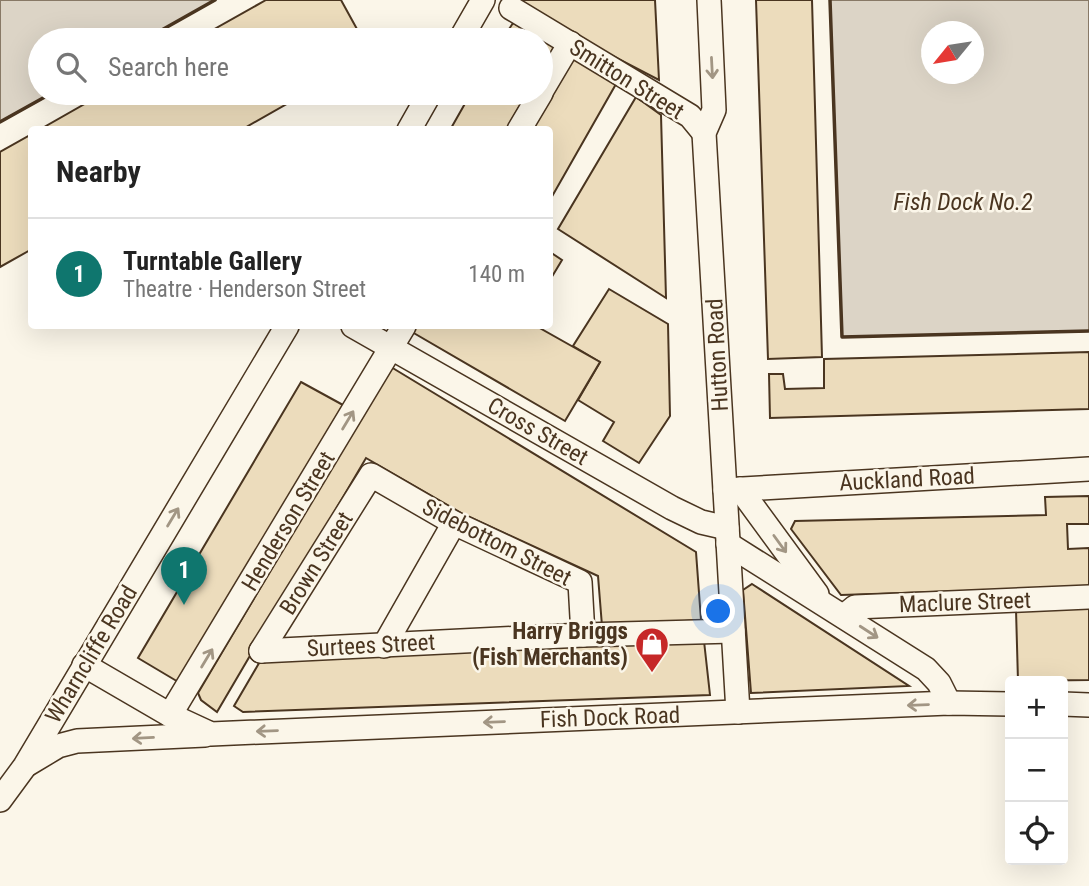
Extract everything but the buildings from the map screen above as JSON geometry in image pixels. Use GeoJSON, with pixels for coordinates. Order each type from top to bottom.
{"type":"FeatureCollection","features":[{"type":"Feature","properties":{"kind":"street"},"geometry":{"type":"LineString","coordinates":[[467,28],[483,0]]}},
{"type":"Feature","properties":{"kind":"street","name":"Hutton Road"},"geometry":{"type":"LineString","coordinates":[[709,0],[715,110],[704,133],[732,489],[728,536],[738,712]]}},
{"type":"Feature","properties":{"kind":"street","name":"Smitton Street"},"geometry":{"type":"LineString","coordinates":[[511,8],[545,28]]}},
{"type":"Feature","properties":{"kind":"street","name":"Smitton Street"},"geometry":{"type":"LineString","coordinates":[[553,33],[690,116],[704,133]]}},
{"type":"Feature","properties":{"kind":"street"},"geometry":{"type":"LineString","coordinates":[[553,72],[570,43]]}},
{"type":"Feature","properties":{"kind":"street"},"geometry":{"type":"LineString","coordinates":[[412,126],[424,105]]}},
{"type":"Feature","properties":{"kind":"street"},"geometry":{"type":"LineString","coordinates":[[521,126],[534,105]]}},
{"type":"Feature","properties":{"kind":"street","name":"Wharncliffe Road"},"geometry":{"type":"LineString","coordinates":[[0,800],[26,766],[285,329]]}},
{"type":"Feature","properties":{"kind":"street","name":"Cross Street"},"geometry":{"type":"LineString","coordinates":[[358,329],[672,508],[728,536],[926,669],[939,683],[949,704]]}},
{"type":"Feature","properties":{"kind":"street","name":"Henderson Street"},"geometry":{"type":"LineString","coordinates":[[170,715],[402,329]]}},
{"type":"Feature","properties":{"kind":"street","name":"Auckland Road"},"geometry":{"type":"LineString","coordinates":[[732,489],[1089,469]]}},
{"type":"Feature","properties":{"kind":"street","name":"Sidebottom Street"},"geometry":{"type":"LineString","coordinates":[[371,475],[454,523],[580,582],[583,635]]}},
{"type":"Feature","properties":{"kind":"street","name":"Brown Street"},"geometry":{"type":"LineString","coordinates":[[261,650],[371,475]]}},
{"type":"Feature","properties":{"kind":"street","name":"Cross Street"},"geometry":{"type":"LineString","coordinates":[[732,489],[824,603]]}},
{"type":"Feature","properties":{"kind":"street"},"geometry":{"type":"LineString","coordinates":[[384,646],[454,523]]}},
{"type":"Feature","properties":{"kind":"street","name":"Maclure Street"},"geometry":{"type":"LineString","coordinates":[[844,616],[855,607],[1089,597]]}},
{"type":"Feature","properties":{"kind":"street","name":"Surtees Street"},"geometry":{"type":"LineString","coordinates":[[261,650],[733,631]]}},
{"type":"Feature","properties":{"kind":"street","name":"Fish Dock Road"},"geometry":{"type":"LineString","coordinates":[[85,665],[170,715],[211,734]]}},
{"type":"Feature","properties":{"kind":"street","name":"Fish Dock Road"},"geometry":{"type":"LineString","coordinates":[[26,766],[58,746],[77,741],[738,712],[1005,704]]}},
{"type":"Feature","properties":{"kind":"street"},"geometry":{"type":"LineString","coordinates":[[1068,704],[1089,705]]}},
{"type":"Feature","properties":{"kind":"water"},"geometry":{"type":"Polygon","coordinates":[[[0,0],[215,0],[165,28],[28,28],[28,105],[30,105],[0,122],[0,0]]]}},
{"type":"Feature","properties":{"kind":"water","name":"Fish Dock No.2"},"geometry":{"type":"Polygon","coordinates":[[[830,0],[1089,0],[1089,331],[842,337],[830,0]]]}},
{"type":"Feature","properties":{"kind":"wall"},"geometry":{"type":"LineString","coordinates":[[165,28],[215,0]]}},
{"type":"Feature","properties":{"kind":"wall"},"geometry":{"type":"LineString","coordinates":[[830,0],[842,337],[1089,331]]}},
{"type":"Feature","properties":{"kind":"wall"},"geometry":{"type":"LineString","coordinates":[[0,122],[30,105]]}},
{"type":"Feature","properties":{"kind":"place","name":"Turntable Gallery"},"geometry":{"type":"Point","coordinates":[184,605]}},
{"type":"Feature","properties":{"kind":"place","name":"Harry Briggs (Fish Merchants)"},"geometry":{"type":"Point","coordinates":[652,674]}}]}
